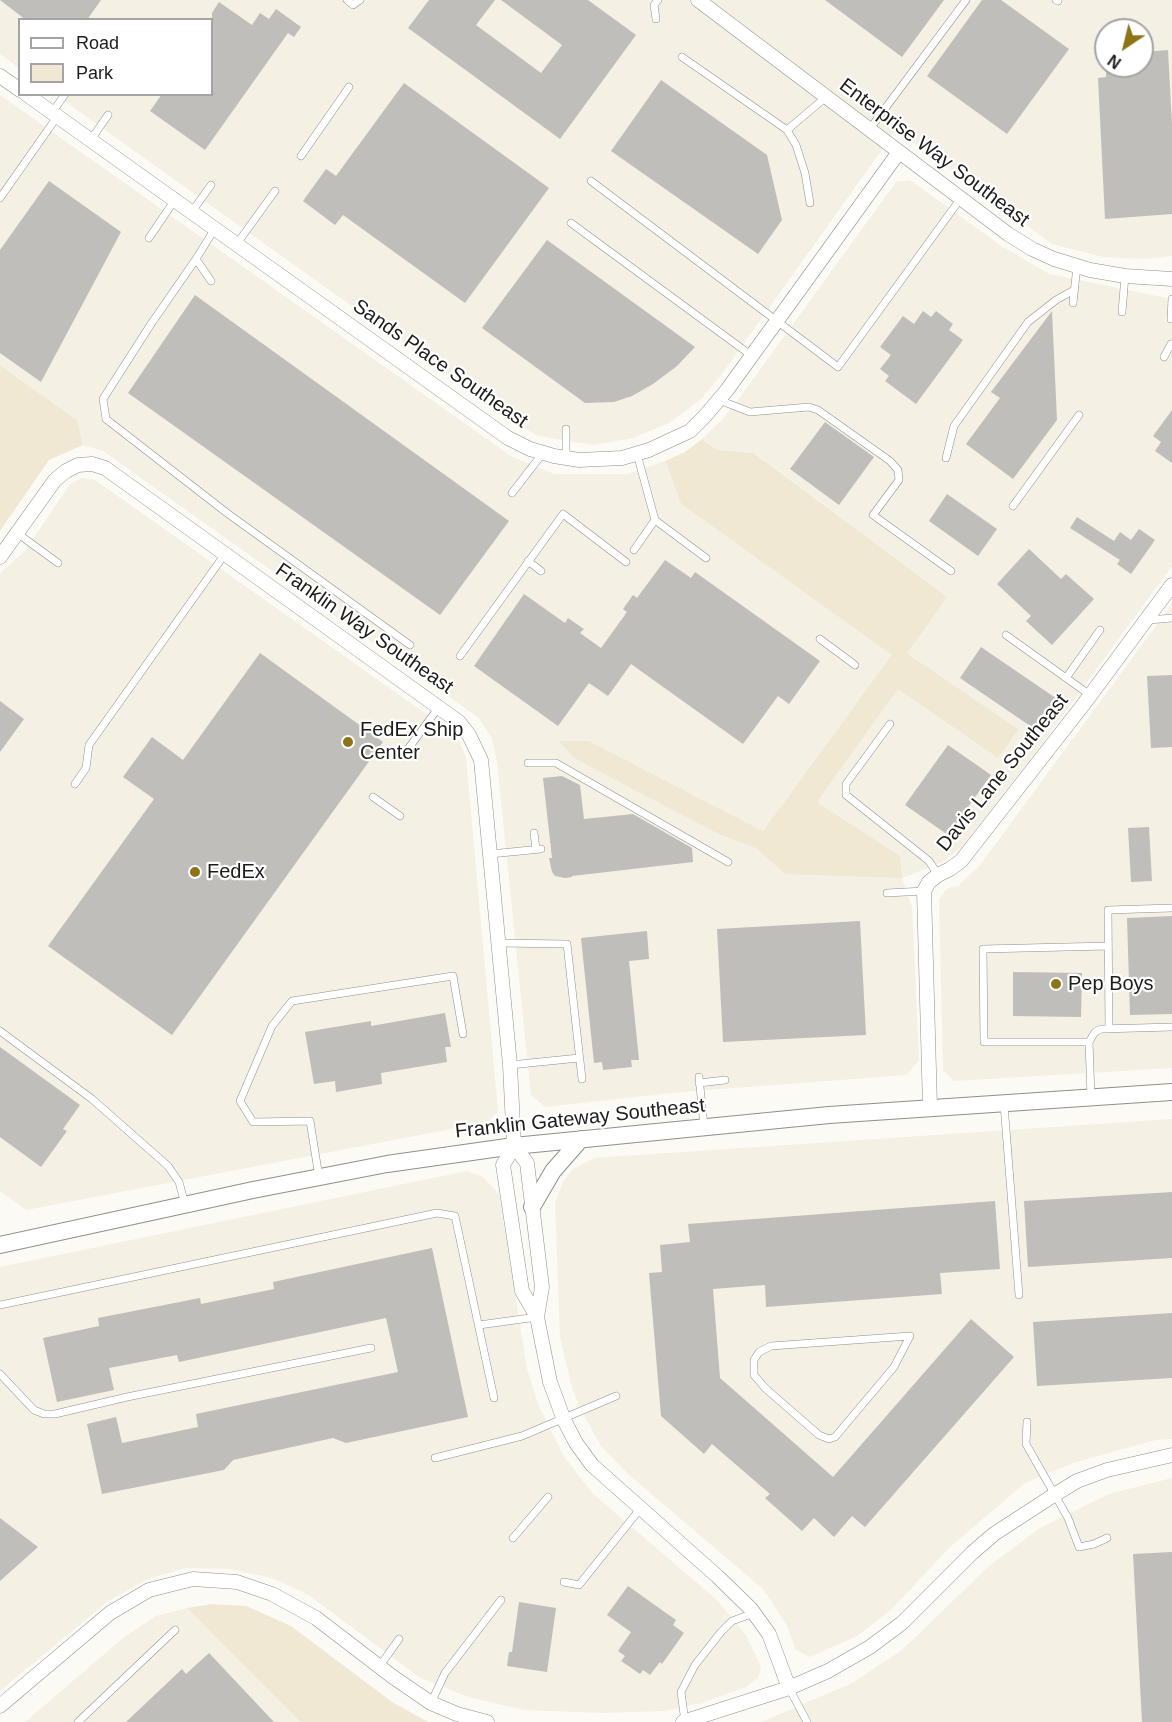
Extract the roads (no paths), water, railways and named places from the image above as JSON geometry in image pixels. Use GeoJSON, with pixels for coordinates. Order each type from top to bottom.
{"type":"FeatureCollection","features":[{"type":"Feature","properties":{"kind":"street","name":"Enterprise Way Southeast"},"geometry":{"type":"LineString","coordinates":[[698,0],[1008,234],[1032,249],[1077,266],[1125,276],[1172,279]]}},
{"type":"Feature","properties":{"kind":"street"},"geometry":{"type":"LineString","coordinates":[[0,76],[18,89]]}},
{"type":"Feature","properties":{"kind":"street","name":"Sands Place Southeast"},"geometry":{"type":"LineString","coordinates":[[29,96],[485,423],[530,449],[579,460],[622,458],[657,447],[690,431],[719,400],[752,356],[899,152]]}},
{"type":"Feature","properties":{"kind":"street","name":"Franklin Way Southeast"},"geometry":{"type":"LineString","coordinates":[[0,557],[55,480],[78,465],[92,464],[105,468],[459,722],[469,735],[482,760],[510,1065],[513,1146]]}},
{"type":"Feature","properties":{"kind":"street","name":"Davis Lane Southeast"},"geometry":{"type":"LineString","coordinates":[[924,891],[929,882],[938,874],[961,861],[1172,585]]}},
{"type":"Feature","properties":{"kind":"street"},"geometry":{"type":"LineString","coordinates":[[924,891],[930,1107]]}},
{"type":"Feature","properties":{"kind":"street","name":"Franklin Gateway Southeast"},"geometry":{"type":"LineString","coordinates":[[0,1245],[387,1164],[513,1146],[704,1126],[930,1107],[1172,1092]]}},
{"type":"Feature","properties":{"kind":"street"},"geometry":{"type":"LineString","coordinates":[[532,1207],[553,1170],[581,1138]]}},
{"type":"Feature","properties":{"kind":"street"},"geometry":{"type":"LineString","coordinates":[[537,1317],[542,1287],[527,1163],[513,1146],[503,1166],[522,1291],[537,1317],[550,1382],[564,1420],[576,1443],[592,1465],[717,1576],[754,1613],[769,1634],[789,1688]]}},
{"type":"Feature","properties":{"kind":"street"},"geometry":{"type":"LineString","coordinates":[[684,1722],[789,1688],[828,1671],[870,1647],[902,1623],[987,1540],[1054,1495],[1077,1481],[1107,1470],[1172,1455]]}},
{"type":"Feature","properties":{"kind":"street"},"geometry":{"type":"LineString","coordinates":[[0,1706],[110,1613],[149,1590],[193,1579],[237,1582],[272,1594],[316,1618],[379,1667],[431,1703],[457,1714],[488,1722]]}},
{"type":"Feature","properties":{"kind":"lane"},"geometry":{"type":"LineString","coordinates":[[347,0],[353,5],[360,0]]}},
{"type":"Feature","properties":{"kind":"lane"},"geometry":{"type":"LineString","coordinates":[[656,19],[654,5],[657,0]]}},
{"type":"Feature","properties":{"kind":"lane"},"geometry":{"type":"LineString","coordinates":[[869,130],[966,0]]}},
{"type":"Feature","properties":{"kind":"lane"},"geometry":{"type":"LineString","coordinates":[[682,57],[787,130],[796,145],[805,173],[810,203]]}},
{"type":"Feature","properties":{"kind":"lane"},"geometry":{"type":"LineString","coordinates":[[301,156],[349,87]]}},
{"type":"Feature","properties":{"kind":"lane"},"geometry":{"type":"LineString","coordinates":[[0,198],[64,96]]}},
{"type":"Feature","properties":{"kind":"lane"},"geometry":{"type":"LineString","coordinates":[[787,130],[826,97]]}},
{"type":"Feature","properties":{"kind":"lane"},"geometry":{"type":"LineString","coordinates":[[90,141],[108,116]]}},
{"type":"Feature","properties":{"kind":"lane"},"geometry":{"type":"LineString","coordinates":[[591,181],[838,367],[961,198]]}},
{"type":"Feature","properties":{"kind":"lane"},"geometry":{"type":"LineString","coordinates":[[191,213],[211,186]]}},
{"type":"Feature","properties":{"kind":"lane"},"geometry":{"type":"LineString","coordinates":[[236,245],[275,191]]}},
{"type":"Feature","properties":{"kind":"lane"},"geometry":{"type":"LineString","coordinates":[[150,238],[174,201]]}},
{"type":"Feature","properties":{"kind":"lane"},"geometry":{"type":"LineString","coordinates":[[571,224],[752,356]]}},
{"type":"Feature","properties":{"kind":"lane"},"geometry":{"type":"LineString","coordinates":[[214,230],[103,399],[106,419],[227,513],[410,645]]}},
{"type":"Feature","properties":{"kind":"lane"},"geometry":{"type":"LineString","coordinates":[[196,259],[211,281]]}},
{"type":"Feature","properties":{"kind":"lane"},"geometry":{"type":"LineString","coordinates":[[1072,303],[1077,266]]}},
{"type":"Feature","properties":{"kind":"lane"},"geometry":{"type":"LineString","coordinates":[[1122,312],[1125,276]]}},
{"type":"Feature","properties":{"kind":"lane"},"geometry":{"type":"LineString","coordinates":[[945,458],[954,426],[1028,322],[1056,300],[1074,290]]}},
{"type":"Feature","properties":{"kind":"lane"},"geometry":{"type":"LineString","coordinates":[[1171,319],[1172,299]]}},
{"type":"Feature","properties":{"kind":"lane"},"geometry":{"type":"LineString","coordinates":[[1164,357],[1171,344]]}},
{"type":"Feature","properties":{"kind":"lane"},"geometry":{"type":"LineString","coordinates":[[719,400],[750,412],[809,407],[818,410],[891,461],[898,470],[899,480],[873,515],[951,571]]}},
{"type":"Feature","properties":{"kind":"lane"},"geometry":{"type":"LineString","coordinates":[[1013,506],[1079,415]]}},
{"type":"Feature","properties":{"kind":"lane"},"geometry":{"type":"LineString","coordinates":[[566,429],[566,458]]}},
{"type":"Feature","properties":{"kind":"lane"},"geometry":{"type":"LineString","coordinates":[[512,493],[543,453]]}},
{"type":"Feature","properties":{"kind":"lane"},"geometry":{"type":"LineString","coordinates":[[637,454],[655,520],[706,558]]}},
{"type":"Feature","properties":{"kind":"lane"},"geometry":{"type":"LineString","coordinates":[[460,656],[563,514],[626,562]]}},
{"type":"Feature","properties":{"kind":"lane"},"geometry":{"type":"LineString","coordinates":[[634,550],[655,520]]}},
{"type":"Feature","properties":{"kind":"lane"},"geometry":{"type":"LineString","coordinates":[[17,533],[58,563]]}},
{"type":"Feature","properties":{"kind":"lane"},"geometry":{"type":"LineString","coordinates":[[75,784],[86,768],[89,745],[225,554]]}},
{"type":"Feature","properties":{"kind":"lane"},"geometry":{"type":"LineString","coordinates":[[528,561],[541,572]]}},
{"type":"Feature","properties":{"kind":"lane"},"geometry":{"type":"LineString","coordinates":[[1146,620],[1172,618]]}},
{"type":"Feature","properties":{"kind":"lane"},"geometry":{"type":"LineString","coordinates":[[1066,678],[1100,630]]}},
{"type":"Feature","properties":{"kind":"lane"},"geometry":{"type":"LineString","coordinates":[[1006,635],[1090,695]]}},
{"type":"Feature","properties":{"kind":"lane"},"geometry":{"type":"LineString","coordinates":[[820,639],[855,665]]}},
{"type":"Feature","properties":{"kind":"lane"},"geometry":{"type":"LineString","coordinates":[[405,753],[439,707]]}},
{"type":"Feature","properties":{"kind":"lane"},"geometry":{"type":"LineString","coordinates":[[890,724],[846,784],[846,795],[929,861],[938,874]]}},
{"type":"Feature","properties":{"kind":"lane"},"geometry":{"type":"LineString","coordinates":[[528,763],[556,763],[728,862]]}},
{"type":"Feature","properties":{"kind":"lane"},"geometry":{"type":"LineString","coordinates":[[373,796],[400,816]]}},
{"type":"Feature","properties":{"kind":"lane"},"geometry":{"type":"LineString","coordinates":[[490,854],[538,849],[534,833]]}},
{"type":"Feature","properties":{"kind":"lane"},"geometry":{"type":"LineString","coordinates":[[887,893],[924,891]]}},
{"type":"Feature","properties":{"kind":"lane"},"geometry":{"type":"LineString","coordinates":[[1109,1029],[1108,910],[1172,908]]}},
{"type":"Feature","properties":{"kind":"lane"},"geometry":{"type":"LineString","coordinates":[[499,943],[567,944],[582,1079]]}},
{"type":"Feature","properties":{"kind":"lane"},"geometry":{"type":"LineString","coordinates":[[1089,1042],[984,1042],[983,949],[1108,946]]}},
{"type":"Feature","properties":{"kind":"lane"},"geometry":{"type":"LineString","coordinates":[[320,1177],[310,1121],[253,1122],[240,1101],[272,1026],[292,1001],[453,976],[463,1034]]}},
{"type":"Feature","properties":{"kind":"lane"},"geometry":{"type":"LineString","coordinates":[[1091,1097],[1089,1042],[1095,1032],[1101,1029],[1172,1027]]}},
{"type":"Feature","properties":{"kind":"lane"},"geometry":{"type":"LineString","coordinates":[[0,1030],[92,1099],[168,1166],[179,1182],[186,1205]]}},
{"type":"Feature","properties":{"kind":"lane"},"geometry":{"type":"LineString","coordinates":[[510,1065],[579,1058]]}},
{"type":"Feature","properties":{"kind":"lane"},"geometry":{"type":"LineString","coordinates":[[704,1126],[699,1080],[725,1080]]}},
{"type":"Feature","properties":{"kind":"lane"},"geometry":{"type":"LineString","coordinates":[[1004,1103],[1019,1295]]}},
{"type":"Feature","properties":{"kind":"lane"},"geometry":{"type":"LineString","coordinates":[[0,1305],[437,1213],[455,1216],[494,1398]]}},
{"type":"Feature","properties":{"kind":"lane"},"geometry":{"type":"LineString","coordinates":[[479,1325],[537,1317]]}},
{"type":"Feature","properties":{"kind":"lane"},"geometry":{"type":"LineString","coordinates":[[910,1336],[894,1367],[842,1430],[829,1439],[819,1435],[753,1375],[754,1360],[759,1352],[771,1346],[910,1336]]}},
{"type":"Feature","properties":{"kind":"lane"},"geometry":{"type":"LineString","coordinates":[[0,1374],[34,1410],[44,1414],[55,1414],[127,1397],[371,1348]]}},
{"type":"Feature","properties":{"kind":"lane"},"geometry":{"type":"LineString","coordinates":[[435,1458],[522,1436],[616,1396]]}},
{"type":"Feature","properties":{"kind":"lane"},"geometry":{"type":"LineString","coordinates":[[1027,1422],[1026,1444],[1068,1518],[1079,1547],[1107,1538]]}},
{"type":"Feature","properties":{"kind":"lane"},"geometry":{"type":"LineString","coordinates":[[513,1538],[548,1497]]}},
{"type":"Feature","properties":{"kind":"lane"},"geometry":{"type":"LineString","coordinates":[[564,1582],[579,1585],[640,1509]]}},
{"type":"Feature","properties":{"kind":"lane"},"geometry":{"type":"LineString","coordinates":[[431,1703],[445,1673],[501,1600]]}},
{"type":"Feature","properties":{"kind":"lane"},"geometry":{"type":"LineString","coordinates":[[684,1722],[681,1692],[695,1665],[732,1621],[754,1613]]}},
{"type":"Feature","properties":{"kind":"lane"},"geometry":{"type":"LineString","coordinates":[[78,1722],[175,1630]]}},
{"type":"Feature","properties":{"kind":"lane"},"geometry":{"type":"LineString","coordinates":[[379,1667],[399,1639]]}},
{"type":"Feature","properties":{"kind":"lane"},"geometry":{"type":"LineString","coordinates":[[789,1688],[807,1722]]}},
{"type":"Feature","properties":{"kind":"place","name":"FedEx Ship Center"},"geometry":{"type":"Point","coordinates":[348,742]}},
{"type":"Feature","properties":{"kind":"place","name":"FedEx"},"geometry":{"type":"Point","coordinates":[195,872]}},
{"type":"Feature","properties":{"kind":"place","name":"Pep Boys"},"geometry":{"type":"Point","coordinates":[1056,984]}}]}
